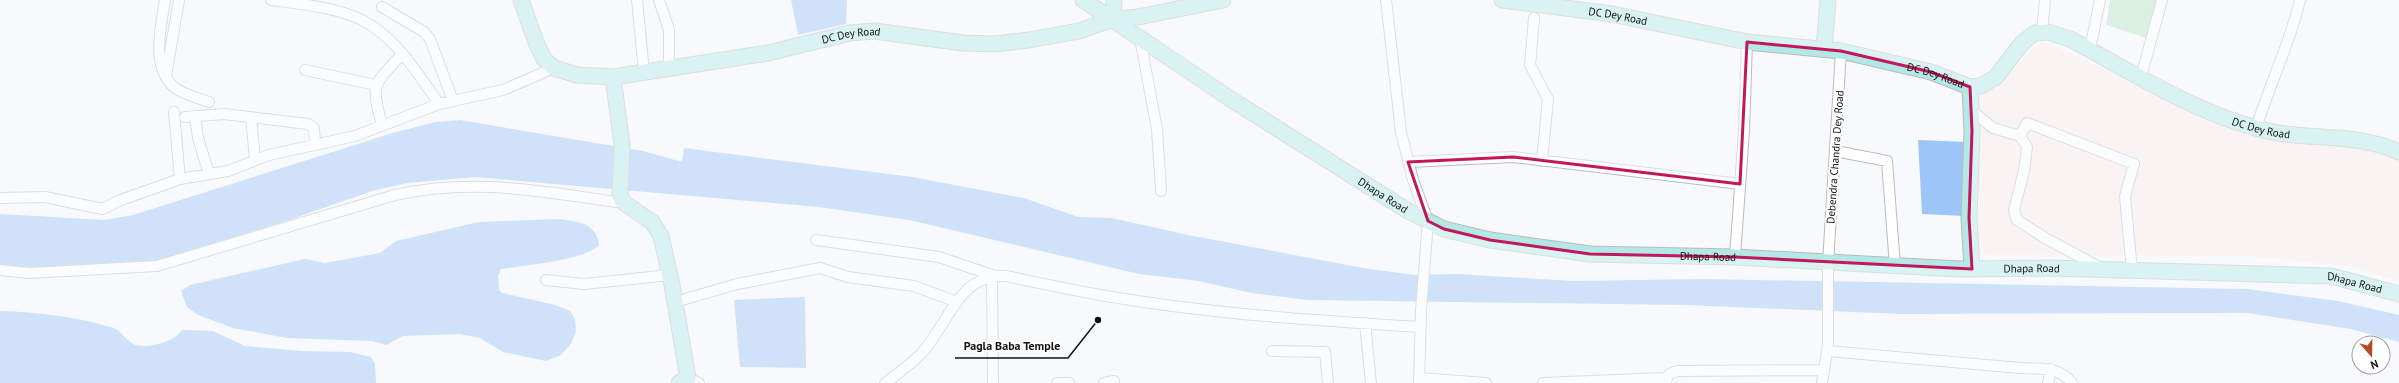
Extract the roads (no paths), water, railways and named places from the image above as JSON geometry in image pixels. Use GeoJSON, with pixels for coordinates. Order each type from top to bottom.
{"type":"FeatureCollection","features":[{"type":"Feature","properties":{"kind":"street"},"geometry":{"type":"LineString","coordinates":[[165,0],[159,40],[160,58],[166,76],[176,88],[210,102]]}},
{"type":"Feature","properties":{"kind":"street"},"geometry":{"type":"LineString","coordinates":[[166,76],[179,0]]}},
{"type":"Feature","properties":{"kind":"street"},"geometry":{"type":"LineString","coordinates":[[271,0],[326,10],[364,21],[376,29],[402,54],[439,104]]}},
{"type":"Feature","properties":{"kind":"street"},"geometry":{"type":"LineString","coordinates":[[0,198],[45,197],[103,209],[118,201],[180,179],[228,171],[256,159],[315,144],[355,136],[439,104],[503,90],[554,68],[544,58],[537,45],[521,0]]}},
{"type":"Feature","properties":{"kind":"street"},"geometry":{"type":"LineString","coordinates":[[637,0],[644,72]]}},
{"type":"Feature","properties":{"kind":"street"},"geometry":{"type":"LineString","coordinates":[[659,0],[669,30],[669,69]]}},
{"type":"Feature","properties":{"kind":"street","name":"Dhapa Road"},"geometry":{"type":"LineString","coordinates":[[1083,0],[1229,98],[1408,211],[1444,228],[1490,240],[1590,254],[1735,257],[1828,263],[1972,269],[2103,269],[2330,276],[2399,294]]}},
{"type":"Feature","properties":{"kind":"street"},"geometry":{"type":"LineString","coordinates":[[1113,19],[1114,0]]}},
{"type":"Feature","properties":{"kind":"street","name":"DC Dey Road"},"geometry":{"type":"LineString","coordinates":[[554,68],[577,75],[613,77],[793,49],[850,33],[874,31],[963,43],[995,44],[1079,31],[1113,19],[1138,17],[1223,0]]}},
{"type":"Feature","properties":{"kind":"street"},"geometry":{"type":"LineString","coordinates":[[1386,0],[1401,132],[1413,180],[1428,221],[1426,265],[1420,327],[1419,381],[1486,383]]}},
{"type":"Feature","properties":{"kind":"street","name":"DC Dey Road"},"geometry":{"type":"LineString","coordinates":[[1502,0],[1538,8],[1612,14],[1747,42],[1841,51],[1931,72],[1970,86],[1981,86],[1996,77],[2022,43],[2042,32],[2070,39],[2208,112],[2256,129],[2289,134],[2358,139],[2385,145],[2399,152]]}},
{"type":"Feature","properties":{"kind":"street"},"geometry":{"type":"LineString","coordinates":[[1824,49],[1828,0]]}},
{"type":"Feature","properties":{"kind":"street"},"geometry":{"type":"LineString","coordinates":[[2042,32],[2046,0]]}},
{"type":"Feature","properties":{"kind":"street"},"geometry":{"type":"LineString","coordinates":[[2090,49],[2100,0]]}},
{"type":"Feature","properties":{"kind":"street"},"geometry":{"type":"LineString","coordinates":[[2141,77],[2162,0]]}},
{"type":"Feature","properties":{"kind":"street"},"geometry":{"type":"LineString","coordinates":[[2256,129],[2263,106],[2295,24],[2300,0]]}},
{"type":"Feature","properties":{"kind":"street"},"geometry":{"type":"LineString","coordinates":[[382,7],[424,32],[434,48],[453,101]]}},
{"type":"Feature","properties":{"kind":"street"},"geometry":{"type":"LineString","coordinates":[[1538,8],[1530,65],[1548,99],[1542,161]]}},
{"type":"Feature","properties":{"kind":"street"},"geometry":{"type":"LineString","coordinates":[[1140,38],[1157,130],[1161,191]]}},
{"type":"Feature","properties":{"kind":"street"},"geometry":{"type":"LineString","coordinates":[[1735,257],[1744,131],[1747,42]]}},
{"type":"Feature","properties":{"kind":"street","name":"Debendra Chandra Dey Road"},"geometry":{"type":"LineString","coordinates":[[1822,383],[1823,370],[1828,348],[1828,263],[1841,51]]}},
{"type":"Feature","properties":{"kind":"street"},"geometry":{"type":"LineString","coordinates":[[382,125],[374,98],[376,85],[402,54]]}},
{"type":"Feature","properties":{"kind":"street"},"geometry":{"type":"LineString","coordinates":[[305,70],[376,85]]}},
{"type":"Feature","properties":{"kind":"street"},"geometry":{"type":"LineString","coordinates":[[613,77],[622,145],[622,200]]}},
{"type":"Feature","properties":{"kind":"street"},"geometry":{"type":"LineString","coordinates":[[1970,86],[1969,218],[1972,269]]}},
{"type":"Feature","properties":{"kind":"street"},"geometry":{"type":"LineString","coordinates":[[1971,110],[1993,128],[2020,136],[2027,147],[2024,171],[2014,210],[2017,220],[2045,238],[2103,269]]}},
{"type":"Feature","properties":{"kind":"street"},"geometry":{"type":"LineString","coordinates":[[174,112],[180,179]]}},
{"type":"Feature","properties":{"kind":"street"},"geometry":{"type":"LineString","coordinates":[[209,174],[190,116],[224,114],[312,125],[315,144]]}},
{"type":"Feature","properties":{"kind":"street"},"geometry":{"type":"LineString","coordinates":[[251,117],[256,159]]}},
{"type":"Feature","properties":{"kind":"street"},"geometry":{"type":"LineString","coordinates":[[2020,136],[2027,123],[2134,164],[2125,196],[2132,271]]}},
{"type":"Feature","properties":{"kind":"street"},"geometry":{"type":"LineString","coordinates":[[1835,151],[1887,161],[1895,266]]}},
{"type":"Feature","properties":{"kind":"street"},"geometry":{"type":"LineString","coordinates":[[1408,162],[1513,157],[1740,184]]}},
{"type":"Feature","properties":{"kind":"street"},"geometry":{"type":"LineString","coordinates":[[0,270],[29,273],[157,266],[394,194],[425,188],[454,185],[501,187],[622,200],[652,222],[658,231],[670,275],[689,381]]}},
{"type":"Feature","properties":{"kind":"street"},"geometry":{"type":"LineString","coordinates":[[816,240],[939,257],[992,275],[1006,276],[1131,300],[1278,318],[1420,327]]}},
{"type":"Feature","properties":{"kind":"street"},"geometry":{"type":"LineString","coordinates":[[675,302],[737,284],[820,268],[848,277],[914,286],[957,302]]}},
{"type":"Feature","properties":{"kind":"street"},"geometry":{"type":"LineString","coordinates":[[546,280],[584,284],[670,275]]}},
{"type":"Feature","properties":{"kind":"street"},"geometry":{"type":"LineString","coordinates":[[885,383],[921,353],[966,289],[978,280],[992,275]]}},
{"type":"Feature","properties":{"kind":"street"},"geometry":{"type":"LineString","coordinates":[[992,275],[993,383]]}},
{"type":"Feature","properties":{"kind":"street"},"geometry":{"type":"LineString","coordinates":[[1365,324],[1371,383]]}},
{"type":"Feature","properties":{"kind":"street"},"geometry":{"type":"LineString","coordinates":[[1828,348],[2012,368],[2051,369],[2061,372],[2072,383]]}},
{"type":"Feature","properties":{"kind":"street"},"geometry":{"type":"LineString","coordinates":[[1272,351],[1324,352],[1328,383]]}},
{"type":"Feature","properties":{"kind":"street"},"geometry":{"type":"LineString","coordinates":[[2048,383],[2051,369]]}},
{"type":"Feature","properties":{"kind":"street"},"geometry":{"type":"LineString","coordinates":[[1543,383],[1665,381],[1670,373],[1677,371],[1823,370]]}},
{"type":"Feature","properties":{"kind":"street"},"geometry":{"type":"LineString","coordinates":[[1104,383],[1114,381]]}},
{"type":"Feature","properties":{"kind":"street"},"geometry":{"type":"LineString","coordinates":[[1057,383],[1069,383]]}},
{"type":"Feature","properties":{"kind":"water"},"geometry":{"type":"Polygon","coordinates":[[[791,0],[847,0],[846,24],[798,35],[791,0]]]}},
{"type":"Feature","properties":{"kind":"water"},"geometry":{"type":"Polygon","coordinates":[[[460,120],[643,151],[682,162],[684,148],[912,177],[1024,198],[1078,217],[1112,218],[1188,235],[1363,268],[1414,275],[1457,274],[1571,281],[1705,279],[2247,289],[2338,301],[2399,315],[2399,342],[2391,340],[2391,335],[2373,335],[2351,329],[2248,313],[1902,314],[1685,305],[1308,300],[1251,293],[1199,281],[1139,274],[909,220],[819,207],[475,177],[407,183],[372,191],[286,221],[147,264],[40,269],[0,265],[0,214],[104,220],[133,215],[396,132],[436,122],[460,120]]]}},
{"type":"Feature","properties":{"kind":"water"},"geometry":{"type":"Polygon","coordinates":[[[1918,140],[1967,142],[1964,216],[1922,214],[1918,140]]]}},
{"type":"Feature","properties":{"kind":"water"},"geometry":{"type":"Polygon","coordinates":[[[559,219],[579,222],[590,227],[597,237],[599,245],[580,255],[567,259],[501,269],[498,276],[499,290],[502,293],[555,305],[570,311],[575,319],[576,331],[571,344],[561,355],[546,361],[503,352],[480,338],[460,334],[403,336],[386,345],[372,341],[287,338],[233,328],[198,315],[187,307],[181,291],[190,285],[305,259],[325,263],[380,253],[396,241],[479,222],[559,219]]]}},
{"type":"Feature","properties":{"kind":"water"},"geometry":{"type":"Polygon","coordinates":[[[805,297],[806,368],[740,367],[734,300],[805,297]]]}},
{"type":"Feature","properties":{"kind":"water"},"geometry":{"type":"Polygon","coordinates":[[[0,311],[57,316],[100,324],[114,328],[130,342],[138,346],[160,344],[175,337],[182,330],[213,331],[245,346],[301,351],[350,352],[371,357],[375,364],[376,383],[0,383],[0,311]]]}},
{"type":"Feature","properties":{"kind":"place","name":"Pagla Baba Temple"},"geometry":{"type":"Point","coordinates":[1098,320]}}]}
